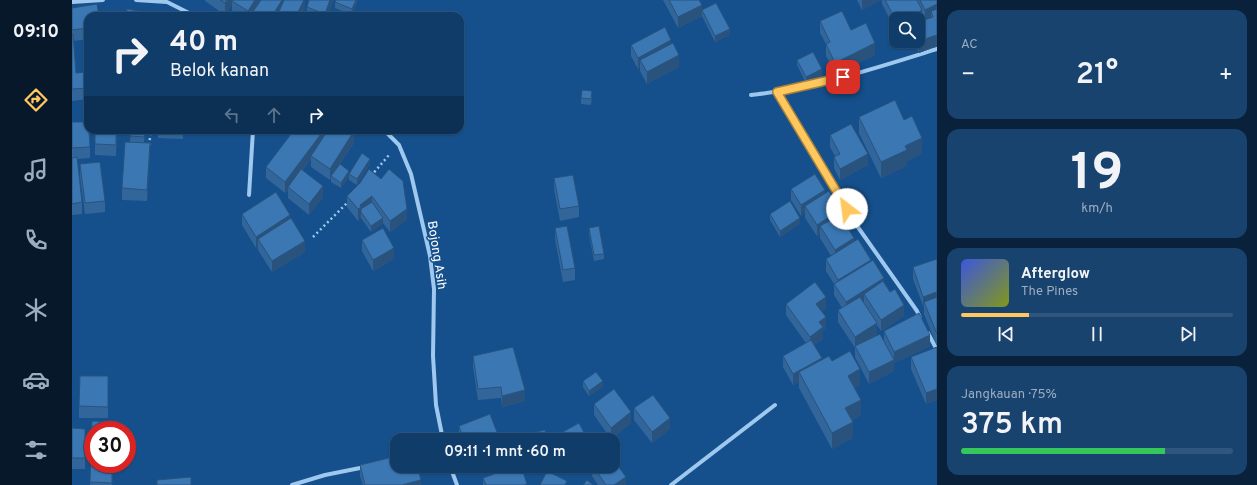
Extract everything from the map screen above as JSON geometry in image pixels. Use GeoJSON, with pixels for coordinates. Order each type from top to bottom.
{"type":"FeatureCollection","features":[{"type":"Feature","properties":{"kind":"street"},"geometry":{"type":"LineString","coordinates":[[72,2],[103,0]]}},
{"type":"Feature","properties":{"kind":"street"},"geometry":{"type":"LineString","coordinates":[[136,0],[167,2],[187,12]]}},
{"type":"Feature","properties":{"kind":"street"},"geometry":{"type":"LineString","coordinates":[[751,95],[777,92],[831,81],[937,49]]}},
{"type":"Feature","properties":{"kind":"street"},"geometry":{"type":"LineString","coordinates":[[777,92],[855,223],[917,311],[923,324]]}},
{"type":"Feature","properties":{"kind":"street"},"geometry":{"type":"LineString","coordinates":[[249,195],[253,134]]}},
{"type":"Feature","properties":{"kind":"street","name":"Bojong Asih"},"geometry":{"type":"LineString","coordinates":[[388,134],[399,144],[411,174],[430,256],[434,288],[433,356],[436,405],[441,433]]}},
{"type":"Feature","properties":{"kind":"street"},"geometry":{"type":"LineString","coordinates":[[927,330],[937,350]]}},
{"type":"Feature","properties":{"kind":"street"},"geometry":{"type":"LineString","coordinates":[[671,485],[775,405]]}},
{"type":"Feature","properties":{"kind":"street"},"geometry":{"type":"LineString","coordinates":[[292,485],[325,475],[368,466]]}},
{"type":"Feature","properties":{"kind":"street"},"geometry":{"type":"LineString","coordinates":[[453,473],[457,485]]}},
{"type":"Feature","properties":{"kind":"path"},"geometry":{"type":"LineString","coordinates":[[149,147],[151,134]]}},
{"type":"Feature","properties":{"kind":"path"},"geometry":{"type":"LineString","coordinates":[[368,180],[399,144]]}},
{"type":"Feature","properties":{"kind":"path"},"geometry":{"type":"LineString","coordinates":[[313,238],[353,197]]}},
{"type":"Feature","properties":{"kind":"building"},"geometry":{"type":"Polygon","coordinates":[[[220,0],[227,0],[225,3],[220,0]]]}},
{"type":"Feature","properties":{"kind":"building"},"geometry":{"type":"Polygon","coordinates":[[[255,0],[248,11],[232,1],[255,0]]]}},
{"type":"Feature","properties":{"kind":"building"},"geometry":{"type":"Polygon","coordinates":[[[261,0],[282,0],[274,12],[253,12],[261,0]]]}},
{"type":"Feature","properties":{"kind":"building"},"geometry":{"type":"Polygon","coordinates":[[[284,0],[304,0],[298,12],[279,12],[284,0]]]}},
{"type":"Feature","properties":{"kind":"building"},"geometry":{"type":"Polygon","coordinates":[[[309,0],[330,0],[326,12],[320,12],[307,7],[309,0]]]}},
{"type":"Feature","properties":{"kind":"building"},"geometry":{"type":"Polygon","coordinates":[[[336,0],[356,0],[352,9],[335,2],[336,0]]]}},
{"type":"Feature","properties":{"kind":"building"},"geometry":{"type":"Polygon","coordinates":[[[669,0],[699,0],[702,5],[678,17],[669,0]]]}},
{"type":"Feature","properties":{"kind":"building"},"geometry":{"type":"Polygon","coordinates":[[[885,0],[917,0],[922,10],[918,12],[892,12],[885,0]]]}},
{"type":"Feature","properties":{"kind":"building"},"geometry":{"type":"Polygon","coordinates":[[[920,0],[937,0],[937,4],[925,10],[920,0]]]}},
{"type":"Feature","properties":{"kind":"building"},"geometry":{"type":"Polygon","coordinates":[[[716,3],[730,29],[715,36],[702,10],[716,3]]]}},
{"type":"Feature","properties":{"kind":"building"},"geometry":{"type":"Polygon","coordinates":[[[97,4],[98,12],[84,12],[84,28],[72,30],[72,8],[97,4]]]}},
{"type":"Feature","properties":{"kind":"building"},"geometry":{"type":"Polygon","coordinates":[[[127,9],[144,12],[127,12],[127,9]]]}},
{"type":"Feature","properties":{"kind":"building"},"geometry":{"type":"Polygon","coordinates":[[[937,9],[937,35],[925,39],[925,20],[933,17],[931,11],[937,9]]]}},
{"type":"Feature","properties":{"kind":"building"},"geometry":{"type":"Polygon","coordinates":[[[842,11],[851,30],[866,23],[875,43],[835,63],[826,44],[830,42],[820,21],[842,11]]]}},
{"type":"Feature","properties":{"kind":"building"},"geometry":{"type":"Polygon","coordinates":[[[665,27],[671,40],[638,58],[631,45],[665,27]]]}},
{"type":"Feature","properties":{"kind":"building"},"geometry":{"type":"Polygon","coordinates":[[[73,34],[76,73],[84,72],[84,88],[72,89],[73,34]]]}},
{"type":"Feature","properties":{"kind":"building"},"geometry":{"type":"Polygon","coordinates":[[[673,43],[679,55],[647,72],[640,60],[673,43]]]}},
{"type":"Feature","properties":{"kind":"building"},"geometry":{"type":"Polygon","coordinates":[[[813,52],[822,69],[806,77],[797,60],[813,52]]]}},
{"type":"Feature","properties":{"kind":"building"},"geometry":{"type":"Polygon","coordinates":[[[582,90],[592,91],[591,99],[581,98],[582,90]]]}},
{"type":"Feature","properties":{"kind":"building"},"geometry":{"type":"Polygon","coordinates":[[[895,100],[904,120],[912,116],[922,138],[905,146],[907,150],[881,162],[859,117],[895,100]]]}},
{"type":"Feature","properties":{"kind":"building"},"geometry":{"type":"Polygon","coordinates":[[[72,122],[84,122],[84,134],[89,134],[90,147],[72,148],[72,122]]]}},
{"type":"Feature","properties":{"kind":"building"},"geometry":{"type":"Polygon","coordinates":[[[851,124],[868,154],[840,169],[834,157],[840,154],[830,135],[851,124]]]}},
{"type":"Feature","properties":{"kind":"building"},"geometry":{"type":"Polygon","coordinates":[[[95,134],[116,134],[116,145],[95,144],[95,134]]]}},
{"type":"Feature","properties":{"kind":"building"},"geometry":{"type":"Polygon","coordinates":[[[130,134],[144,134],[144,137],[130,136],[130,134]]]}},
{"type":"Feature","properties":{"kind":"building"},"geometry":{"type":"Polygon","coordinates":[[[291,134],[321,134],[285,182],[266,167],[291,134]]]}},
{"type":"Feature","properties":{"kind":"building"},"geometry":{"type":"Polygon","coordinates":[[[325,134],[352,134],[330,169],[311,156],[325,134]]]}},
{"type":"Feature","properties":{"kind":"building"},"geometry":{"type":"Polygon","coordinates":[[[125,142],[150,143],[147,190],[122,188],[125,142]]]}},
{"type":"Feature","properties":{"kind":"building"},"geometry":{"type":"Polygon","coordinates":[[[362,153],[370,159],[357,179],[349,174],[362,153]]]}},
{"type":"Feature","properties":{"kind":"building"},"geometry":{"type":"Polygon","coordinates":[[[77,157],[82,202],[72,204],[72,158],[77,157]]]}},
{"type":"Feature","properties":{"kind":"building"},"geometry":{"type":"Polygon","coordinates":[[[100,162],[105,201],[85,203],[80,164],[100,162]]]}},
{"type":"Feature","properties":{"kind":"building"},"geometry":{"type":"Polygon","coordinates":[[[340,164],[349,171],[341,183],[331,176],[340,164]]]}},
{"type":"Feature","properties":{"kind":"building"},"geometry":{"type":"Polygon","coordinates":[[[301,169],[323,186],[309,204],[288,187],[301,169]]]}},
{"type":"Feature","properties":{"kind":"building"},"geometry":{"type":"Polygon","coordinates":[[[369,169],[381,179],[389,169],[403,181],[407,209],[390,221],[372,196],[360,205],[361,207],[358,209],[347,196],[360,183],[369,169]]]}},
{"type":"Feature","properties":{"kind":"building"},"geometry":{"type":"Polygon","coordinates":[[[815,174],[825,190],[801,205],[791,189],[815,174]]]}},
{"type":"Feature","properties":{"kind":"building"},"geometry":{"type":"Polygon","coordinates":[[[573,175],[579,206],[560,209],[554,178],[573,175]]]}},
{"type":"Feature","properties":{"kind":"building"},"geometry":{"type":"Polygon","coordinates":[[[829,191],[840,210],[817,225],[805,206],[829,191]]]}},
{"type":"Feature","properties":{"kind":"building"},"geometry":{"type":"Polygon","coordinates":[[[276,192],[290,215],[256,237],[242,214],[276,192]]]}},
{"type":"Feature","properties":{"kind":"building"},"geometry":{"type":"Polygon","coordinates":[[[790,201],[800,218],[780,231],[770,214],[790,201]]]}},
{"type":"Feature","properties":{"kind":"building"},"geometry":{"type":"Polygon","coordinates":[[[372,202],[383,218],[371,226],[361,212],[361,209],[372,202]]]}},
{"type":"Feature","properties":{"kind":"building"},"geometry":{"type":"Polygon","coordinates":[[[840,215],[854,238],[835,250],[820,226],[840,215]]]}},
{"type":"Feature","properties":{"kind":"building"},"geometry":{"type":"Polygon","coordinates":[[[291,218],[305,241],[272,261],[258,239],[291,218]]]}},
{"type":"Feature","properties":{"kind":"building"},"geometry":{"type":"Polygon","coordinates":[[[567,226],[575,268],[563,270],[555,228],[567,226]]]}},
{"type":"Feature","properties":{"kind":"building"},"geometry":{"type":"Polygon","coordinates":[[[599,226],[604,254],[594,255],[589,228],[599,226]]]}},
{"type":"Feature","properties":{"kind":"building"},"geometry":{"type":"Polygon","coordinates":[[[383,228],[394,248],[373,260],[362,240],[383,228]]]}},
{"type":"Feature","properties":{"kind":"building"},"geometry":{"type":"Polygon","coordinates":[[[858,239],[871,260],[838,280],[826,259],[858,239]]]}},
{"type":"Feature","properties":{"kind":"building"},"geometry":{"type":"Polygon","coordinates":[[[937,259],[937,292],[923,297],[913,267],[937,259]]]}},
{"type":"Feature","properties":{"kind":"building"},"geometry":{"type":"Polygon","coordinates":[[[873,260],[884,278],[846,302],[834,284],[873,260]]]}},
{"type":"Feature","properties":{"kind":"building"},"geometry":{"type":"Polygon","coordinates":[[[883,281],[890,292],[895,289],[904,305],[881,320],[864,294],[883,281]]]}},
{"type":"Feature","properties":{"kind":"building"},"geometry":{"type":"Polygon","coordinates":[[[815,282],[826,297],[816,304],[826,317],[819,322],[823,327],[810,337],[786,304],[815,282]]]}},
{"type":"Feature","properties":{"kind":"building"},"geometry":{"type":"Polygon","coordinates":[[[860,297],[877,323],[855,337],[838,310],[860,297]]]}},
{"type":"Feature","properties":{"kind":"building"},"geometry":{"type":"Polygon","coordinates":[[[937,297],[937,334],[924,302],[937,297]]]}},
{"type":"Feature","properties":{"kind":"building"},"geometry":{"type":"Polygon","coordinates":[[[919,313],[930,335],[894,352],[884,331],[919,313]]]}},
{"type":"Feature","properties":{"kind":"building"},"geometry":{"type":"Polygon","coordinates":[[[880,334],[894,360],[869,372],[855,346],[880,334]]]}},
{"type":"Feature","properties":{"kind":"building"},"geometry":{"type":"Polygon","coordinates":[[[811,340],[822,358],[793,374],[783,356],[811,340]]]}},
{"type":"Feature","properties":{"kind":"building"},"geometry":{"type":"Polygon","coordinates":[[[513,347],[525,390],[502,396],[501,387],[478,389],[473,356],[513,347]]]}},
{"type":"Feature","properties":{"kind":"building"},"geometry":{"type":"Polygon","coordinates":[[[937,347],[937,389],[926,393],[911,357],[937,347]]]}},
{"type":"Feature","properties":{"kind":"building"},"geometry":{"type":"Polygon","coordinates":[[[850,351],[860,369],[848,376],[861,400],[845,408],[853,422],[832,433],[799,372],[829,356],[832,361],[850,351]]]}},
{"type":"Feature","properties":{"kind":"building"},"geometry":{"type":"Polygon","coordinates":[[[596,372],[603,381],[589,391],[583,381],[596,372]]]}},
{"type":"Feature","properties":{"kind":"building"},"geometry":{"type":"Polygon","coordinates":[[[80,376],[108,376],[108,407],[79,406],[80,376]]]}},
{"type":"Feature","properties":{"kind":"building"},"geometry":{"type":"Polygon","coordinates":[[[614,389],[631,412],[611,428],[594,404],[614,389]]]}},
{"type":"Feature","properties":{"kind":"building"},"geometry":{"type":"Polygon","coordinates":[[[653,395],[670,418],[652,432],[634,408],[653,395]]]}},
{"type":"Feature","properties":{"kind":"building"},"geometry":{"type":"Polygon","coordinates":[[[490,414],[497,433],[462,433],[459,426],[490,414]]]}},
{"type":"Feature","properties":{"kind":"building"},"geometry":{"type":"Polygon","coordinates":[[[579,423],[584,433],[561,433],[579,423]]]}},
{"type":"Feature","properties":{"kind":"building"},"geometry":{"type":"Polygon","coordinates":[[[72,428],[84,429],[84,458],[72,458],[72,428]]]}},
{"type":"Feature","properties":{"kind":"building"},"geometry":{"type":"Polygon","coordinates":[[[545,430],[546,433],[531,433],[545,430]]]}},
{"type":"Feature","properties":{"kind":"building"},"geometry":{"type":"Polygon","coordinates":[[[390,458],[390,473],[419,473],[421,480],[402,485],[365,485],[360,465],[390,458]]]}},
{"type":"Feature","properties":{"kind":"building"},"geometry":{"type":"Polygon","coordinates":[[[620,469],[626,477],[614,485],[606,485],[598,473],[620,473],[620,469]]]}},
{"type":"Feature","properties":{"kind":"building"},"geometry":{"type":"Polygon","coordinates":[[[90,473],[112,473],[112,483],[90,482],[90,473]]]}},
{"type":"Feature","properties":{"kind":"building"},"geometry":{"type":"Polygon","coordinates":[[[497,473],[523,473],[527,484],[486,485],[483,478],[497,473]]]}},
{"type":"Feature","properties":{"kind":"building"},"geometry":{"type":"Polygon","coordinates":[[[546,473],[551,473],[567,481],[565,485],[540,485],[546,473]]]}},
{"type":"Feature","properties":{"kind":"building"},"geometry":{"type":"Polygon","coordinates":[[[191,477],[191,485],[157,485],[157,480],[191,477]]]}},
{"type":"Feature","properties":{"kind":"building"},"geometry":{"type":"Polygon","coordinates":[[[587,480],[593,485],[583,485],[587,480]]]}},
{"type":"Feature","properties":{"kind":"route"},"geometry":{"type":"LineString","coordinates":[[843,77],[831,81],[777,92],[847,209]]}}]}
